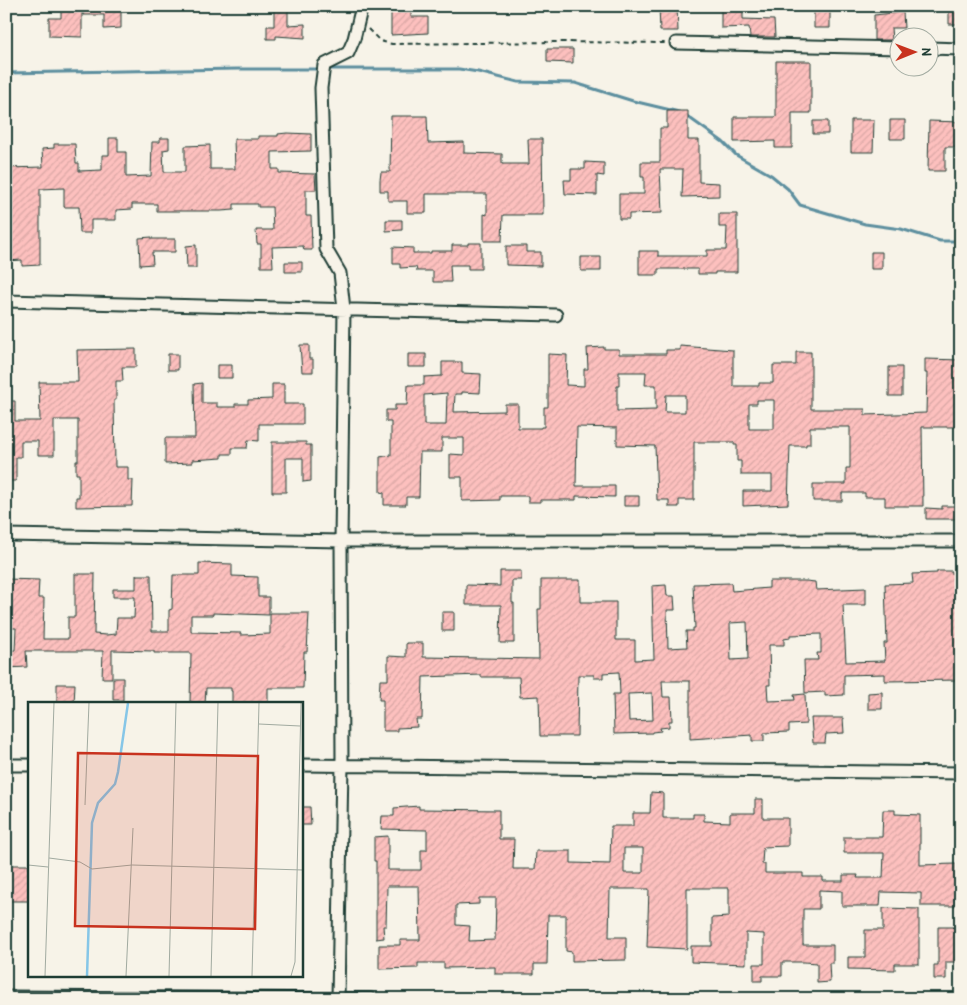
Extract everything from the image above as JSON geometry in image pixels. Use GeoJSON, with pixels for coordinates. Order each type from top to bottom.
{"type":"FeatureCollection","features":[{"type":"Feature","properties":{"kind":"street"},"geometry":{"type":"LineString","coordinates":[[338,999],[342,764],[341,541],[344,309],[340,273],[326,249],[321,88],[324,65],[348,53],[360,19],[362,6]]}},
{"type":"Feature","properties":{"kind":"street"},"geometry":{"type":"LineString","coordinates":[[676,43],[890,48]]}},
{"type":"Feature","properties":{"kind":"street"},"geometry":{"type":"LineString","coordinates":[[940,48],[961,49]]}},
{"type":"Feature","properties":{"kind":"street"},"geometry":{"type":"LineString","coordinates":[[6,301],[556,315]]}},
{"type":"Feature","properties":{"kind":"street"},"geometry":{"type":"LineString","coordinates":[[6,535],[341,541],[961,541]]}},
{"type":"Feature","properties":{"kind":"street"},"geometry":{"type":"LineString","coordinates":[[6,765],[28,765]]}},
{"type":"Feature","properties":{"kind":"street"},"geometry":{"type":"LineString","coordinates":[[302,765],[961,773]]}},
{"type":"Feature","properties":{"kind":"street"},"geometry":{"type":"LineString","coordinates":[[6,997],[371,999]]}},
{"type":"Feature","properties":{"kind":"path"},"geometry":{"type":"LineString","coordinates":[[360,19],[380,41],[392,44],[676,43]]}},
{"type":"Feature","properties":{"kind":"building"},"geometry":{"type":"Polygon","coordinates":[[[83,6],[121,6],[121,28],[104,29],[104,15],[83,15],[83,6]]]}},
{"type":"Feature","properties":{"kind":"building"},"geometry":{"type":"Polygon","coordinates":[[[274,6],[288,6],[288,25],[305,24],[305,38],[276,36],[276,39],[267,39],[267,26],[274,26],[274,6]]]}},
{"type":"Feature","properties":{"kind":"building"},"geometry":{"type":"Polygon","coordinates":[[[659,6],[677,6],[678,31],[660,31],[659,6]]]}},
{"type":"Feature","properties":{"kind":"building"},"geometry":{"type":"Polygon","coordinates":[[[721,6],[743,7],[743,19],[774,20],[775,37],[750,37],[749,27],[721,28],[721,6]]]}},
{"type":"Feature","properties":{"kind":"building"},"geometry":{"type":"Polygon","coordinates":[[[814,6],[830,6],[830,28],[814,28],[814,6]]]}},
{"type":"Feature","properties":{"kind":"building"},"geometry":{"type":"Polygon","coordinates":[[[949,6],[961,6],[961,24],[949,24],[949,6]]]}},
{"type":"Feature","properties":{"kind":"building"},"geometry":{"type":"Polygon","coordinates":[[[61,9],[82,9],[82,37],[49,36],[49,18],[61,18],[61,9]]]}},
{"type":"Feature","properties":{"kind":"building"},"geometry":{"type":"Polygon","coordinates":[[[391,10],[411,10],[411,17],[428,17],[428,33],[391,35],[391,10]]]}},
{"type":"Feature","properties":{"kind":"building"},"geometry":{"type":"Polygon","coordinates":[[[903,12],[904,28],[890,28],[890,40],[874,40],[874,15],[903,12]]]}},
{"type":"Feature","properties":{"kind":"building"},"geometry":{"type":"Polygon","coordinates":[[[547,49],[573,49],[573,63],[547,62],[547,49]]]}},
{"type":"Feature","properties":{"kind":"building"},"geometry":{"type":"Polygon","coordinates":[[[776,61],[811,61],[811,113],[792,113],[792,148],[775,148],[775,141],[734,142],[734,117],[776,117],[776,61]]]}},
{"type":"Feature","properties":{"kind":"building"},"geometry":{"type":"Polygon","coordinates":[[[667,111],[688,111],[688,140],[699,140],[699,182],[719,183],[719,196],[682,197],[683,169],[660,169],[662,213],[629,214],[629,219],[619,219],[619,194],[644,194],[644,177],[641,177],[641,162],[660,162],[660,128],[667,128],[667,111]]]}},
{"type":"Feature","properties":{"kind":"building"},"geometry":{"type":"Polygon","coordinates":[[[391,116],[427,116],[428,143],[464,142],[464,153],[502,154],[502,164],[529,164],[528,139],[542,139],[543,215],[503,215],[502,241],[484,241],[484,214],[487,215],[487,194],[426,194],[426,213],[407,213],[407,201],[388,201],[388,191],[380,191],[380,180],[381,172],[390,172],[391,116]]]}},
{"type":"Feature","properties":{"kind":"building"},"geometry":{"type":"Polygon","coordinates":[[[851,120],[874,120],[873,152],[851,152],[851,120]]]}},
{"type":"Feature","properties":{"kind":"building"},"geometry":{"type":"Polygon","coordinates":[[[890,120],[905,120],[905,139],[890,139],[890,120]]]}},
{"type":"Feature","properties":{"kind":"building"},"geometry":{"type":"Polygon","coordinates":[[[813,121],[828,121],[828,134],[813,134],[813,121]]]}},
{"type":"Feature","properties":{"kind":"building"},"geometry":{"type":"Polygon","coordinates":[[[929,121],[961,122],[961,147],[945,147],[945,171],[928,171],[929,121]]]}},
{"type":"Feature","properties":{"kind":"building"},"geometry":{"type":"Polygon","coordinates":[[[278,134],[311,134],[311,151],[272,152],[272,169],[279,169],[279,173],[315,174],[316,190],[306,190],[306,216],[311,216],[312,250],[304,250],[303,246],[272,247],[273,267],[261,267],[261,244],[257,244],[256,230],[273,230],[272,207],[258,207],[258,204],[234,204],[234,210],[221,211],[157,211],[157,204],[132,204],[132,209],[116,210],[116,220],[91,220],[91,233],[80,233],[79,207],[64,207],[64,188],[40,189],[40,265],[22,266],[22,260],[6,261],[6,168],[43,167],[42,149],[54,148],[54,144],[75,144],[76,163],[79,163],[79,171],[102,170],[102,155],[109,155],[109,138],[118,138],[118,152],[126,152],[126,177],[151,176],[152,142],[160,142],[160,138],[169,138],[169,149],[163,150],[164,172],[185,172],[185,146],[210,145],[210,169],[235,169],[234,139],[258,139],[258,136],[278,136],[278,134]]]}},
{"type":"Feature","properties":{"kind":"building"},"geometry":{"type":"Polygon","coordinates":[[[585,162],[604,163],[604,176],[597,175],[597,195],[565,194],[564,180],[571,180],[571,169],[585,169],[585,162]]]}},
{"type":"Feature","properties":{"kind":"building"},"geometry":{"type":"Polygon","coordinates":[[[719,214],[737,214],[737,272],[698,274],[698,269],[658,269],[658,275],[639,275],[639,251],[658,251],[658,256],[707,256],[707,250],[726,250],[727,227],[719,227],[719,214]]]}},
{"type":"Feature","properties":{"kind":"building"},"geometry":{"type":"Polygon","coordinates":[[[386,220],[402,220],[402,230],[386,231],[386,220]]]}},
{"type":"Feature","properties":{"kind":"building"},"geometry":{"type":"Polygon","coordinates":[[[152,237],[152,239],[175,239],[175,252],[152,252],[153,264],[140,265],[139,238],[152,237]]]}},
{"type":"Feature","properties":{"kind":"building"},"geometry":{"type":"Polygon","coordinates":[[[468,243],[481,243],[481,269],[468,269],[468,265],[450,265],[451,282],[433,282],[433,271],[417,271],[416,267],[400,268],[400,264],[393,264],[393,247],[413,248],[413,253],[431,253],[431,251],[452,251],[452,245],[468,245],[468,243]]]}},
{"type":"Feature","properties":{"kind":"building"},"geometry":{"type":"Polygon","coordinates":[[[196,245],[196,268],[187,268],[186,246],[196,245]]]}},
{"type":"Feature","properties":{"kind":"building"},"geometry":{"type":"Polygon","coordinates":[[[506,246],[526,246],[526,252],[541,252],[541,266],[506,265],[506,246]]]}},
{"type":"Feature","properties":{"kind":"building"},"geometry":{"type":"Polygon","coordinates":[[[871,252],[882,252],[882,269],[871,269],[871,252]]]}},
{"type":"Feature","properties":{"kind":"building"},"geometry":{"type":"Polygon","coordinates":[[[581,257],[601,257],[601,271],[581,271],[581,257]]]}},
{"type":"Feature","properties":{"kind":"building"},"geometry":{"type":"Polygon","coordinates":[[[285,262],[302,262],[302,272],[285,272],[285,262]]]}},
{"type":"Feature","properties":{"kind":"building"},"geometry":{"type":"Polygon","coordinates":[[[300,345],[309,345],[309,359],[313,359],[313,372],[302,372],[300,345]]]}},
{"type":"Feature","properties":{"kind":"building"},"geometry":{"type":"Polygon","coordinates":[[[680,346],[733,350],[733,386],[759,386],[759,383],[773,383],[773,365],[796,365],[796,352],[811,352],[811,409],[865,409],[865,415],[926,413],[927,373],[925,373],[925,359],[961,360],[961,427],[922,427],[923,506],[885,506],[885,497],[865,497],[865,493],[842,493],[842,501],[813,501],[813,484],[846,484],[846,468],[850,468],[850,427],[810,427],[810,444],[806,444],[806,446],[790,446],[788,504],[743,506],[743,491],[772,491],[772,475],[741,475],[741,461],[737,461],[737,445],[734,445],[734,442],[694,442],[694,500],[679,500],[679,507],[669,507],[669,500],[657,500],[655,446],[617,445],[617,428],[577,427],[576,486],[615,486],[615,497],[576,496],[576,500],[528,502],[528,496],[500,496],[500,500],[462,501],[462,477],[450,477],[450,454],[464,455],[464,438],[442,438],[442,452],[420,452],[419,497],[406,497],[406,505],[384,505],[384,493],[380,492],[380,457],[391,455],[391,422],[386,422],[386,410],[395,410],[395,405],[407,405],[408,385],[424,385],[424,377],[442,376],[442,362],[462,362],[462,373],[481,374],[480,393],[462,392],[462,394],[455,394],[454,412],[505,411],[505,404],[518,404],[518,428],[541,428],[544,427],[544,407],[548,407],[548,354],[567,355],[566,385],[584,386],[584,369],[588,369],[587,348],[604,347],[604,349],[619,349],[619,354],[666,354],[666,350],[680,350],[680,346]],[[619,372],[619,386],[617,386],[617,411],[656,410],[656,385],[645,385],[646,372],[619,372]],[[447,393],[424,395],[424,425],[446,425],[447,393]],[[666,395],[665,412],[685,412],[685,395],[666,395]],[[757,400],[757,404],[749,404],[749,429],[774,429],[774,400],[757,400]]]}},
{"type":"Feature","properties":{"kind":"building"},"geometry":{"type":"Polygon","coordinates":[[[136,349],[136,367],[122,367],[123,381],[116,381],[116,400],[114,400],[115,467],[128,467],[128,480],[133,480],[132,506],[76,507],[76,497],[79,497],[79,474],[76,474],[76,461],[78,461],[78,420],[54,420],[54,455],[38,455],[38,441],[21,441],[21,457],[16,457],[16,481],[6,481],[6,401],[15,401],[15,421],[40,421],[39,382],[78,382],[77,350],[136,349]]]}},
{"type":"Feature","properties":{"kind":"building"},"geometry":{"type":"Polygon","coordinates":[[[168,354],[178,354],[178,370],[168,370],[168,354]]]}},
{"type":"Feature","properties":{"kind":"building"},"geometry":{"type":"Polygon","coordinates":[[[408,354],[426,354],[426,367],[408,367],[408,354]]]}},
{"type":"Feature","properties":{"kind":"building"},"geometry":{"type":"Polygon","coordinates":[[[217,365],[232,365],[232,378],[217,378],[217,365]]]}},
{"type":"Feature","properties":{"kind":"building"},"geometry":{"type":"Polygon","coordinates":[[[889,367],[902,367],[902,396],[889,396],[889,367]]]}},
{"type":"Feature","properties":{"kind":"building"},"geometry":{"type":"Polygon","coordinates":[[[202,383],[202,403],[217,403],[217,407],[235,407],[235,404],[248,404],[248,400],[272,399],[272,384],[284,384],[284,404],[303,404],[303,424],[259,424],[259,441],[248,440],[247,448],[232,448],[232,454],[222,454],[222,458],[192,460],[192,463],[165,464],[165,438],[195,438],[194,384],[202,383]]]}},
{"type":"Feature","properties":{"kind":"building"},"geometry":{"type":"Polygon","coordinates":[[[272,442],[306,442],[306,445],[311,445],[311,481],[303,482],[303,458],[286,458],[286,492],[272,492],[272,442]]]}},
{"type":"Feature","properties":{"kind":"building"},"geometry":{"type":"Polygon","coordinates":[[[624,496],[639,496],[639,506],[624,506],[624,496]]]}},
{"type":"Feature","properties":{"kind":"building"},"geometry":{"type":"Polygon","coordinates":[[[942,506],[961,506],[960,519],[926,519],[926,508],[942,509],[942,506]]]}},
{"type":"Feature","properties":{"kind":"building"},"geometry":{"type":"Polygon","coordinates":[[[199,563],[232,564],[232,576],[258,577],[258,597],[269,597],[269,615],[213,613],[213,615],[191,615],[191,632],[241,633],[241,635],[270,634],[270,613],[309,613],[307,652],[304,652],[303,688],[268,688],[268,702],[232,702],[231,688],[206,688],[205,702],[190,702],[191,653],[112,650],[112,678],[102,678],[103,651],[26,651],[27,667],[6,668],[6,651],[15,650],[16,628],[8,628],[6,579],[39,580],[38,598],[44,598],[43,639],[68,639],[68,617],[75,617],[75,574],[95,574],[94,634],[106,635],[116,634],[117,618],[134,618],[135,597],[113,597],[113,589],[136,589],[136,575],[151,575],[152,631],[169,631],[173,575],[199,575],[199,563]]]}},
{"type":"Feature","properties":{"kind":"building"},"geometry":{"type":"Polygon","coordinates":[[[500,571],[521,571],[521,580],[512,580],[514,643],[500,643],[501,605],[466,605],[466,585],[500,586],[500,571]]]}},
{"type":"Feature","properties":{"kind":"building"},"geometry":{"type":"Polygon","coordinates":[[[937,571],[952,571],[952,574],[958,573],[958,579],[961,578],[961,639],[957,639],[958,663],[961,663],[961,680],[885,681],[885,674],[844,675],[844,695],[825,696],[825,692],[805,693],[804,660],[818,660],[817,653],[821,653],[821,634],[790,635],[790,638],[784,639],[784,645],[769,645],[770,685],[767,685],[768,701],[795,700],[794,695],[805,694],[806,724],[789,725],[789,732],[764,733],[764,741],[752,741],[752,735],[690,739],[690,681],[662,681],[663,697],[671,697],[672,721],[669,721],[669,727],[660,728],[661,731],[652,733],[614,734],[613,694],[620,694],[619,672],[603,673],[603,678],[594,678],[594,675],[578,675],[577,736],[540,736],[539,696],[520,697],[519,677],[481,677],[481,675],[423,677],[422,719],[416,719],[417,727],[397,728],[397,731],[383,731],[383,700],[379,700],[380,680],[388,680],[388,656],[406,657],[406,643],[423,643],[423,657],[539,659],[538,609],[541,609],[541,580],[580,580],[580,602],[616,602],[616,640],[635,640],[635,660],[654,659],[652,586],[666,585],[667,596],[674,596],[675,610],[667,610],[668,648],[687,647],[686,631],[693,631],[693,628],[695,628],[693,584],[731,583],[732,591],[769,588],[769,581],[815,582],[816,590],[866,588],[866,605],[843,605],[846,662],[885,661],[884,643],[887,643],[885,584],[913,583],[912,574],[937,573],[937,571]],[[747,622],[730,623],[731,660],[748,659],[747,622]],[[652,693],[628,694],[629,721],[653,720],[652,693]]]}},
{"type":"Feature","properties":{"kind":"building"},"geometry":{"type":"Polygon","coordinates":[[[442,612],[454,612],[454,631],[442,631],[442,612]]]}},
{"type":"Feature","properties":{"kind":"building"},"geometry":{"type":"Polygon","coordinates":[[[113,678],[123,678],[123,700],[113,700],[113,678]]]}},
{"type":"Feature","properties":{"kind":"building"},"geometry":{"type":"Polygon","coordinates":[[[57,684],[75,684],[74,702],[57,702],[57,684]]]}},
{"type":"Feature","properties":{"kind":"building"},"geometry":{"type":"Polygon","coordinates":[[[882,692],[882,709],[868,709],[868,693],[882,692]]]}},
{"type":"Feature","properties":{"kind":"building"},"geometry":{"type":"Polygon","coordinates":[[[811,718],[843,718],[844,733],[826,734],[825,743],[813,743],[811,718]]]}},
{"type":"Feature","properties":{"kind":"building"},"geometry":{"type":"Polygon","coordinates":[[[651,792],[663,793],[663,818],[693,818],[693,814],[704,814],[704,821],[730,822],[730,813],[755,813],[755,799],[763,799],[763,818],[788,818],[788,846],[763,847],[762,864],[765,864],[765,873],[803,873],[803,877],[823,877],[823,881],[843,881],[843,875],[858,875],[857,878],[883,878],[884,853],[844,853],[844,837],[882,837],[883,810],[895,810],[895,814],[920,815],[920,865],[956,864],[956,873],[961,873],[961,892],[955,892],[955,906],[921,906],[921,893],[881,892],[880,906],[842,906],[842,891],[819,890],[819,909],[803,909],[803,945],[833,945],[833,963],[829,963],[830,982],[817,983],[817,963],[804,962],[782,962],[782,976],[762,976],[762,981],[754,981],[754,964],[764,964],[764,934],[746,933],[746,964],[691,962],[691,946],[712,946],[712,918],[729,917],[729,888],[687,888],[687,949],[647,947],[649,889],[610,889],[609,937],[626,937],[626,960],[572,961],[572,952],[566,951],[566,915],[548,915],[547,964],[534,964],[534,974],[495,974],[495,967],[444,968],[444,963],[418,963],[418,968],[379,969],[379,945],[400,945],[400,940],[420,940],[419,886],[387,886],[386,926],[383,926],[384,938],[376,939],[376,861],[374,861],[374,837],[388,836],[388,870],[421,870],[421,850],[427,850],[427,830],[381,829],[382,816],[394,816],[394,808],[419,806],[419,809],[499,810],[499,839],[514,839],[513,869],[535,869],[536,851],[571,851],[571,863],[610,864],[611,826],[633,826],[633,813],[650,813],[651,792]],[[624,848],[624,873],[643,873],[643,848],[624,848]],[[479,898],[479,904],[456,905],[456,925],[470,926],[469,941],[495,940],[496,898],[479,898]]]}},
{"type":"Feature","properties":{"kind":"building"},"geometry":{"type":"Polygon","coordinates":[[[302,807],[310,807],[311,825],[302,825],[302,807]]]}},
{"type":"Feature","properties":{"kind":"building"},"geometry":{"type":"Polygon","coordinates":[[[6,865],[28,865],[28,901],[6,901],[6,865]]]}},
{"type":"Feature","properties":{"kind":"building"},"geometry":{"type":"Polygon","coordinates":[[[883,908],[919,909],[919,964],[895,964],[895,970],[848,969],[848,957],[865,957],[865,930],[883,930],[883,908]]]}},
{"type":"Feature","properties":{"kind":"building"},"geometry":{"type":"Polygon","coordinates":[[[938,927],[957,927],[957,962],[946,962],[946,979],[934,979],[934,965],[938,965],[938,927]]]}},
{"type":"Feature","properties":{"kind":"waterway"},"geometry":{"type":"LineString","coordinates":[[6,73],[238,69],[459,69],[518,82],[575,83],[633,101],[679,112]]}},
{"type":"Feature","properties":{"kind":"waterway"},"geometry":{"type":"LineString","coordinates":[[684,114],[723,142],[736,155],[771,175],[788,189],[800,205],[865,224],[901,229],[940,241],[961,241]]}}]}
